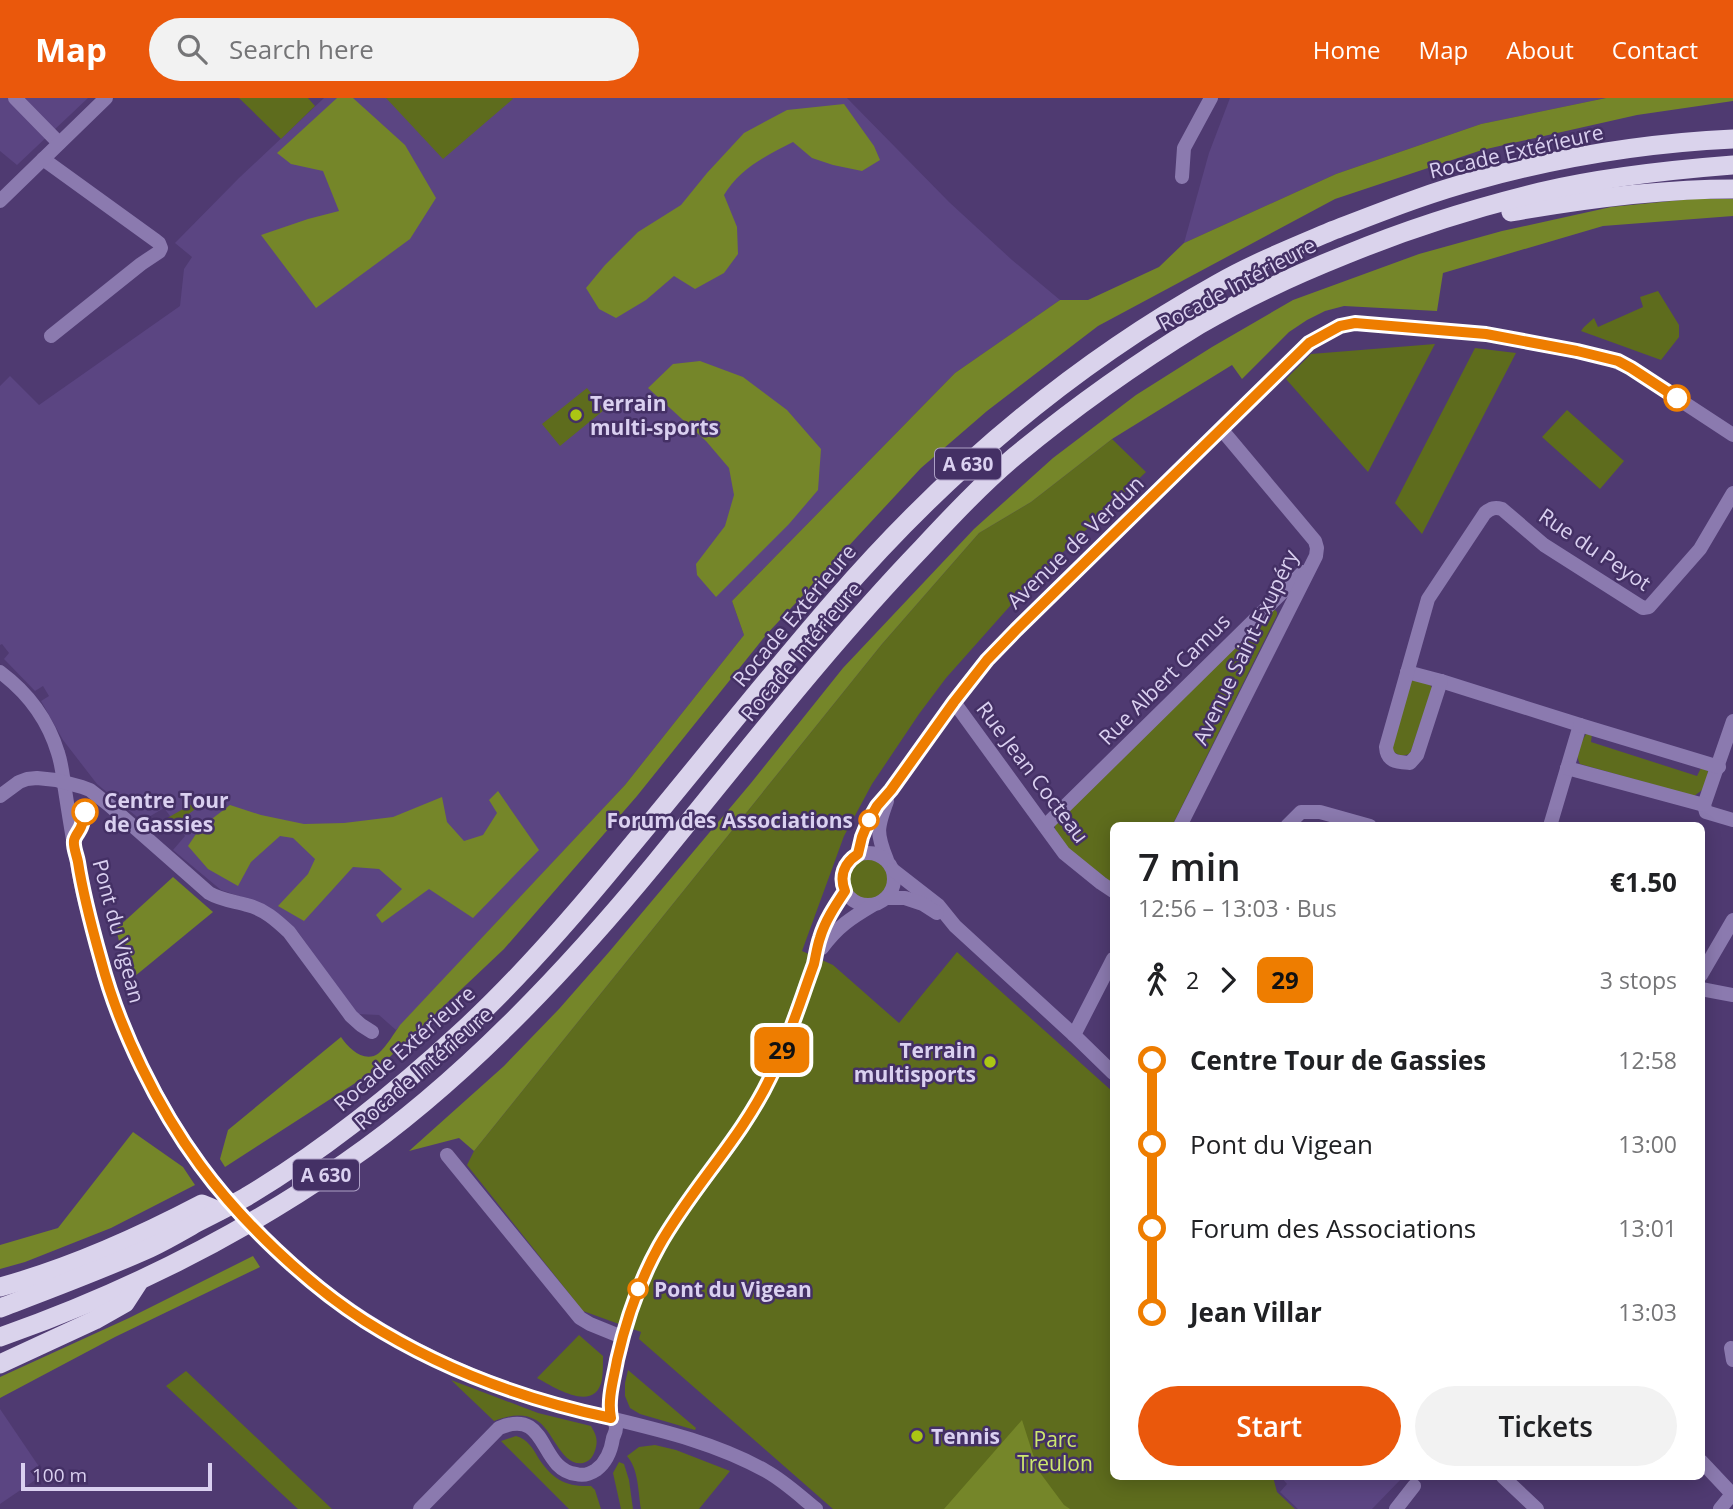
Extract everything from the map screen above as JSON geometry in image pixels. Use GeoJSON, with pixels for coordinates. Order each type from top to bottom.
{"type":"FeatureCollection","features":[{"type":"Feature","properties":{"kind":"highway","name":"Rocade Extérieure"},"geometry":{"type":"LineString","coordinates":[[0,1308],[153,1247],[247,1196],[330,1142],[396,1089],[506,989],[585,901],[885,544],[930,499],[1031,409],[1128,339],[1217,284],[1267,259],[1415,199],[1476,180],[1596,154],[1646,146],[1733,139]]}},
{"type":"Feature","properties":{"kind":"highway","name":"Rocade Intérieure"},"geometry":{"type":"LineString","coordinates":[[0,1337],[140,1281],[234,1233],[349,1161],[438,1090],[493,1040],[599,928],[772,718],[886,586],[951,518],[1014,458],[1110,384],[1203,323],[1265,290],[1416,228],[1462,213],[1565,187],[1733,165]]}},
{"type":"Feature","properties":{"kind":"highway"},"geometry":{"type":"LineString","coordinates":[[1416,228],[1595,199],[1684,190],[1733,189]]}},
{"type":"Feature","properties":{"kind":"highway"},"geometry":{"type":"LineString","coordinates":[[0,1287],[40,1276],[111,1248],[202,1204],[219,1211]]}},
{"type":"Feature","properties":{"kind":"highway"},"geometry":{"type":"LineString","coordinates":[[0,1364],[95,1320],[125,1303],[140,1281]]}},
{"type":"Feature","properties":{"kind":"street"},"geometry":{"type":"LineString","coordinates":[[15,98],[58,143]]}},
{"type":"Feature","properties":{"kind":"street"},"geometry":{"type":"LineString","coordinates":[[0,201],[106,98]]}},
{"type":"Feature","properties":{"kind":"street"},"geometry":{"type":"LineString","coordinates":[[1182,177],[1184,148],[1211,98]]}},
{"type":"Feature","properties":{"kind":"street"},"geometry":{"type":"LineString","coordinates":[[43,159],[159,243],[161,248],[51,337]]}},
{"type":"Feature","properties":{"kind":"street","name":"Avenue de Verdun"},"geometry":{"type":"LineString","coordinates":[[858,854],[862,837],[877,806],[987,660],[1309,343],[1340,326],[1355,323],[1486,334],[1618,361],[1733,435]]}},
{"type":"Feature","properties":{"kind":"street","name":"Avenue Saint-Exupéry"},"geometry":{"type":"LineString","coordinates":[[1182,822],[1313,562],[1317,548],[1315,541],[1222,430]]}},
{"type":"Feature","properties":{"kind":"street","name":"Rue du Peyot"},"geometry":{"type":"LineString","coordinates":[[1407,672],[1428,599],[1485,513],[1496,507],[1502,509],[1544,545],[1643,608],[1649,607],[1700,549],[1733,493]]}},
{"type":"Feature","properties":{"kind":"street","name":"Rue Albert Camus"},"geometry":{"type":"LineString","coordinates":[[1045,826],[1313,562]]}},
{"type":"Feature","properties":{"kind":"street","name":"Pont du Vigean"},"geometry":{"type":"LineString","coordinates":[[0,672],[18,688],[41,716],[59,756],[82,888],[106,981],[126,1031],[174,1126],[200,1165],[240,1213],[316,1285],[365,1321],[431,1357],[504,1388],[554,1404],[707,1444],[768,1472],[816,1509]]}},
{"type":"Feature","properties":{"kind":"street"},"geometry":{"type":"LineString","coordinates":[[1441,681],[1417,755],[1410,763],[1389,759],[1386,747],[1407,672],[1441,681],[1718,767]]}},
{"type":"Feature","properties":{"kind":"street","name":"Rue Jean Cocteau"},"geometry":{"type":"LineString","coordinates":[[954,702],[1064,853],[1110,889]]}},
{"type":"Feature","properties":{"kind":"street"},"geometry":{"type":"LineString","coordinates":[[1733,720],[1704,805],[1706,812],[1733,820]]}},
{"type":"Feature","properties":{"kind":"street"},"geometry":{"type":"LineString","coordinates":[[1551,822],[1580,725]]}},
{"type":"Feature","properties":{"kind":"street"},"geometry":{"type":"LineString","coordinates":[[1567,768],[1704,805]]}},
{"type":"Feature","properties":{"kind":"street"},"geometry":{"type":"LineString","coordinates":[[0,796],[19,782],[37,778],[72,783],[90,790],[209,893],[225,901],[249,905],[278,921],[351,1016],[372,1032]]}},
{"type":"Feature","properties":{"kind":"street","name":"Avenue de Verdun"},"geometry":{"type":"LineString","coordinates":[[890,865],[879,841],[879,824],[891,790]]}},
{"type":"Feature","properties":{"kind":"street"},"geometry":{"type":"LineString","coordinates":[[1291,822],[1301,813],[1320,812],[1356,822]]}},
{"type":"Feature","properties":{"kind":"street"},"geometry":{"type":"LineString","coordinates":[[951,921],[923,904],[905,898],[865,905],[857,903],[850,898],[842,883],[845,866],[858,854],[874,853],[890,865],[938,905],[951,921],[1110,1070]]}},
{"type":"Feature","properties":{"kind":"street"},"geometry":{"type":"LineString","coordinates":[[816,958],[831,935],[847,920],[880,902],[892,892],[894,885],[890,865]]}},
{"type":"Feature","properties":{"kind":"street"},"geometry":{"type":"LineString","coordinates":[[420,1509],[499,1428],[509,1424],[528,1425],[536,1431],[561,1469],[576,1475],[590,1474],[606,1460],[616,1428],[611,1418],[609,1403],[622,1337],[641,1282],[677,1217],[747,1120],[764,1091],[779,1059],[828,917],[845,891]]}},
{"type":"Feature","properties":{"kind":"street"},"geometry":{"type":"LineString","coordinates":[[1706,960],[1732,923]]}},
{"type":"Feature","properties":{"kind":"street"},"geometry":{"type":"LineString","coordinates":[[1074,1035],[1110,965]]}},
{"type":"Feature","properties":{"kind":"street"},"geometry":{"type":"LineString","coordinates":[[1705,990],[1733,995]]}},
{"type":"Feature","properties":{"kind":"street"},"geometry":{"type":"LineString","coordinates":[[447,1155],[580,1318],[622,1337]]}},
{"type":"Feature","properties":{"kind":"street"},"geometry":{"type":"LineString","coordinates":[[1705,1465],[1732,1494],[1720,1509]]}},
{"type":"Feature","properties":{"kind":"street"},"geometry":{"type":"LineString","coordinates":[[1506,1480],[1537,1509]]}},
{"type":"Feature","properties":{"kind":"street"},"geometry":{"type":"LineString","coordinates":[[1396,1509],[1414,1486]]}},
{"type":"Feature","properties":{"kind":"shaded area"},"geometry":{"type":"Polygon","coordinates":[[[0,98],[88,98],[17,165],[0,151],[0,98]]]}},
{"type":"Feature","properties":{"kind":"shaded area"},"geometry":{"type":"Polygon","coordinates":[[[324,98],[847,98],[949,202],[1060,300],[955,373],[732,601],[744,635],[625,785],[396,1030],[379,1015],[357,1014],[298,932],[277,913],[259,903],[221,890],[173,850],[185,836],[164,808],[142,821],[97,784],[63,740],[41,701],[49,696],[43,686],[35,691],[4,659],[9,653],[0,645],[0,386],[10,376],[39,405],[180,306],[184,269],[192,257],[175,243],[324,98]]]}},
{"type":"Feature","properties":{"kind":"shaded area"},"geometry":{"type":"Polygon","coordinates":[[[1230,98],[1606,98],[1481,124],[1336,174],[1184,243],[1209,153],[1230,98]]]}},
{"type":"Feature","properties":{"kind":"shaded area"},"geometry":{"type":"Polygon","coordinates":[[[0,1409],[44,1474],[0,1504],[0,1409]]]}},
{"type":"Feature","properties":{"kind":"shaded area"},"geometry":{"type":"Polygon","coordinates":[[[1284,1480],[1400,1480],[1372,1509],[1298,1509],[1280,1492],[1287,1484],[1284,1480]]]}},
{"type":"Feature","properties":{"kind":"green space"},"geometry":{"type":"Polygon","coordinates":[[[239,98],[308,98],[315,106],[281,139],[239,98]]]}},
{"type":"Feature","properties":{"kind":"green space"},"geometry":{"type":"Polygon","coordinates":[[[337,98],[353,98],[405,145],[436,198],[410,239],[316,308],[261,235],[339,211],[323,171],[291,164],[277,153],[337,98]]]}},
{"type":"Feature","properties":{"kind":"green space"},"geometry":{"type":"Polygon","coordinates":[[[386,98],[512,98],[513,99],[443,159],[386,98]]]}},
{"type":"Feature","properties":{"kind":"green space"},"geometry":{"type":"Polygon","coordinates":[[[1606,98],[1733,98],[1733,101],[1637,115],[1482,150],[1335,199],[1098,326],[987,411],[921,468],[766,635],[637,796],[504,949],[377,1069],[225,1167],[220,1159],[228,1130],[341,1037],[348,1046],[363,1056],[374,1056],[382,1050],[400,1025],[625,785],[744,635],[732,601],[955,373],[1060,300],[1088,300],[1159,267],[1184,243],[1336,174],[1481,124],[1606,98]]]}},
{"type":"Feature","properties":{"kind":"green space"},"geometry":{"type":"Polygon","coordinates":[[[844,104],[874,146],[880,160],[862,171],[812,158],[793,142],[773,152],[746,170],[724,195],[737,227],[738,254],[724,273],[695,289],[674,276],[646,300],[616,318],[599,309],[586,288],[638,232],[681,205],[744,133],[787,110],[844,104]]]}},
{"type":"Feature","properties":{"kind":"green space"},"geometry":{"type":"Polygon","coordinates":[[[1692,199],[1733,199],[1733,216],[1603,226],[1443,273],[1437,311],[1344,306],[1325,311],[1289,332],[1242,379],[1232,365],[1112,439],[1031,502],[979,533],[882,644],[474,1151],[459,1138],[409,1151],[504,1066],[559,1009],[751,783],[843,668],[974,529],[1053,458],[1136,395],[1293,300],[1419,254],[1502,231],[1611,207],[1692,199]]]}},
{"type":"Feature","properties":{"kind":"green space"},"geometry":{"type":"Polygon","coordinates":[[[1658,291],[1679,325],[1679,337],[1661,360],[1581,331],[1594,318],[1598,327],[1643,307],[1640,297],[1658,291]]]}},
{"type":"Feature","properties":{"kind":"green space"},"geometry":{"type":"Polygon","coordinates":[[[1435,344],[1368,472],[1286,379],[1311,354],[1435,344]]]}},
{"type":"Feature","properties":{"kind":"green space"},"geometry":{"type":"Polygon","coordinates":[[[1475,348],[1516,353],[1422,534],[1395,503],[1475,348]]]}},
{"type":"Feature","properties":{"kind":"green space"},"geometry":{"type":"Polygon","coordinates":[[[700,361],[743,377],[787,410],[821,449],[818,490],[789,524],[716,597],[697,575],[696,564],[725,526],[734,495],[729,468],[706,441],[648,388],[673,364],[700,361]]]}},
{"type":"Feature","properties":{"kind":"green space","name":"Terrain multi-sports"},"geometry":{"type":"Polygon","coordinates":[[[587,388],[604,410],[560,446],[542,424],[587,388]]]}},
{"type":"Feature","properties":{"kind":"green space"},"geometry":{"type":"Polygon","coordinates":[[[1567,410],[1624,461],[1600,489],[1542,437],[1567,410]]]}},
{"type":"Feature","properties":{"kind":"green space","name":"Parc Treulon"},"geometry":{"type":"Polygon","coordinates":[[[1112,439],[1146,472],[1027,587],[946,678],[919,714],[872,784],[844,836],[802,951],[833,965],[899,1023],[957,952],[1110,1089],[1110,1480],[1274,1480],[1277,1492],[1295,1509],[833,1509],[639,1339],[641,1332],[583,1311],[467,1165],[474,1151],[882,644],[979,533],[1031,502],[1112,439]]]}},
{"type":"Feature","properties":{"kind":"green space"},"geometry":{"type":"Polygon","coordinates":[[[1275,610],[1277,615],[1174,822],[1110,822],[1110,882],[1069,849],[1055,830],[1055,825],[1275,610]]]}},
{"type":"Feature","properties":{"kind":"green space"},"geometry":{"type":"Polygon","coordinates":[[[1410,681],[1428,681],[1432,688],[1410,754],[1401,756],[1392,751],[1389,745],[1410,681]]]}},
{"type":"Feature","properties":{"kind":"green space"},"geometry":{"type":"Polygon","coordinates":[[[1586,734],[1592,734],[1591,742],[1697,776],[1701,768],[1708,771],[1705,788],[1694,796],[1580,764],[1578,752],[1586,734]]]}},
{"type":"Feature","properties":{"kind":"green space"},"geometry":{"type":"Polygon","coordinates":[[[498,791],[539,850],[473,918],[429,889],[382,923],[376,915],[402,889],[379,869],[353,867],[304,921],[278,906],[308,874],[315,859],[293,838],[280,836],[251,862],[238,886],[208,869],[188,846],[200,828],[230,805],[304,824],[344,823],[393,817],[442,797],[447,822],[464,841],[483,835],[497,813],[489,800],[498,791]]]}},
{"type":"Feature","properties":{"kind":"green space"},"geometry":{"type":"Polygon","coordinates":[[[208,795],[211,797],[170,828],[161,827],[162,821],[208,795]]]}},
{"type":"Feature","properties":{"kind":"green space"},"geometry":{"type":"Polygon","coordinates":[[[868,858],[883,864],[889,879],[883,894],[868,900],[853,894],[847,879],[853,864],[868,858]]]}},
{"type":"Feature","properties":{"kind":"green space"},"geometry":{"type":"Polygon","coordinates":[[[173,877],[213,912],[129,981],[116,929],[173,877]]]}},
{"type":"Feature","properties":{"kind":"green space"},"geometry":{"type":"Polygon","coordinates":[[[133,1132],[183,1167],[195,1185],[111,1228],[0,1269],[0,1245],[58,1228],[133,1132]]]}},
{"type":"Feature","properties":{"kind":"green space"},"geometry":{"type":"Polygon","coordinates":[[[253,1256],[260,1267],[115,1337],[0,1398],[0,1377],[129,1318],[253,1256]]]}},
{"type":"Feature","properties":{"kind":"green space"},"geometry":{"type":"Polygon","coordinates":[[[579,1335],[603,1356],[602,1379],[598,1389],[592,1395],[584,1397],[564,1392],[537,1378],[579,1335]]]}},
{"type":"Feature","properties":{"kind":"green space"},"geometry":{"type":"Polygon","coordinates":[[[628,1370],[696,1428],[695,1430],[640,1414],[630,1408],[625,1396],[628,1370]]]}},
{"type":"Feature","properties":{"kind":"green space"},"geometry":{"type":"Polygon","coordinates":[[[186,1371],[332,1509],[298,1509],[166,1386],[186,1371]]]}},
{"type":"Feature","properties":{"kind":"green space"},"geometry":{"type":"Polygon","coordinates":[[[451,1380],[538,1413],[591,1426],[597,1441],[593,1455],[588,1461],[575,1463],[563,1454],[542,1425],[526,1416],[494,1421],[451,1380]]]}},
{"type":"Feature","properties":{"kind":"green space"},"geometry":{"type":"Polygon","coordinates":[[[1022,1420],[1038,1470],[1064,1505],[1070,1509],[944,1509],[1022,1420]]]}},
{"type":"Feature","properties":{"kind":"green space"},"geometry":{"type":"Polygon","coordinates":[[[516,1436],[527,1442],[544,1466],[561,1481],[591,1486],[601,1509],[569,1509],[501,1441],[516,1436]]]}},
{"type":"Feature","properties":{"kind":"green space"},"geometry":{"type":"Polygon","coordinates":[[[655,1445],[676,1450],[730,1471],[699,1509],[641,1509],[636,1474],[627,1456],[639,1447],[655,1445]]]}},
{"type":"Feature","properties":{"kind":"green space"},"geometry":{"type":"Polygon","coordinates":[[[619,1462],[624,1464],[629,1480],[633,1509],[621,1509],[613,1473],[619,1462]]]}},
{"type":"Feature","properties":{"kind":"bus line","name":"29"},"geometry":{"type":"LineString","coordinates":[[85,812],[74,841],[82,888],[106,981],[126,1031],[174,1126],[200,1165],[240,1213],[316,1285],[365,1321],[400,1341],[504,1388],[611,1418],[609,1403],[622,1337],[641,1282],[677,1217],[747,1120],[764,1091],[794,1020],[828,917],[845,891],[842,883],[845,866],[858,854],[862,837],[877,806],[987,660],[1309,343],[1340,326],[1355,323],[1486,334],[1618,361],[1677,398]]}},
{"type":"Feature","properties":{"kind":"place","name":"Terrain multi-sports"},"geometry":{"type":"Point","coordinates":[576,415]}},
{"type":"Feature","properties":{"kind":"place","name":"Centre Tour de Gassies"},"geometry":{"type":"Point","coordinates":[85,812]}},
{"type":"Feature","properties":{"kind":"place","name":"Forum des Associations"},"geometry":{"type":"Point","coordinates":[869,820]}},
{"type":"Feature","properties":{"kind":"place","name":"Terrain multisports"},"geometry":{"type":"Point","coordinates":[990,1062]}},
{"type":"Feature","properties":{"kind":"place","name":"Pont du Vigean"},"geometry":{"type":"Point","coordinates":[638,1289]}},
{"type":"Feature","properties":{"kind":"place","name":"Tennis"},"geometry":{"type":"Point","coordinates":[917,1436]}}]}
